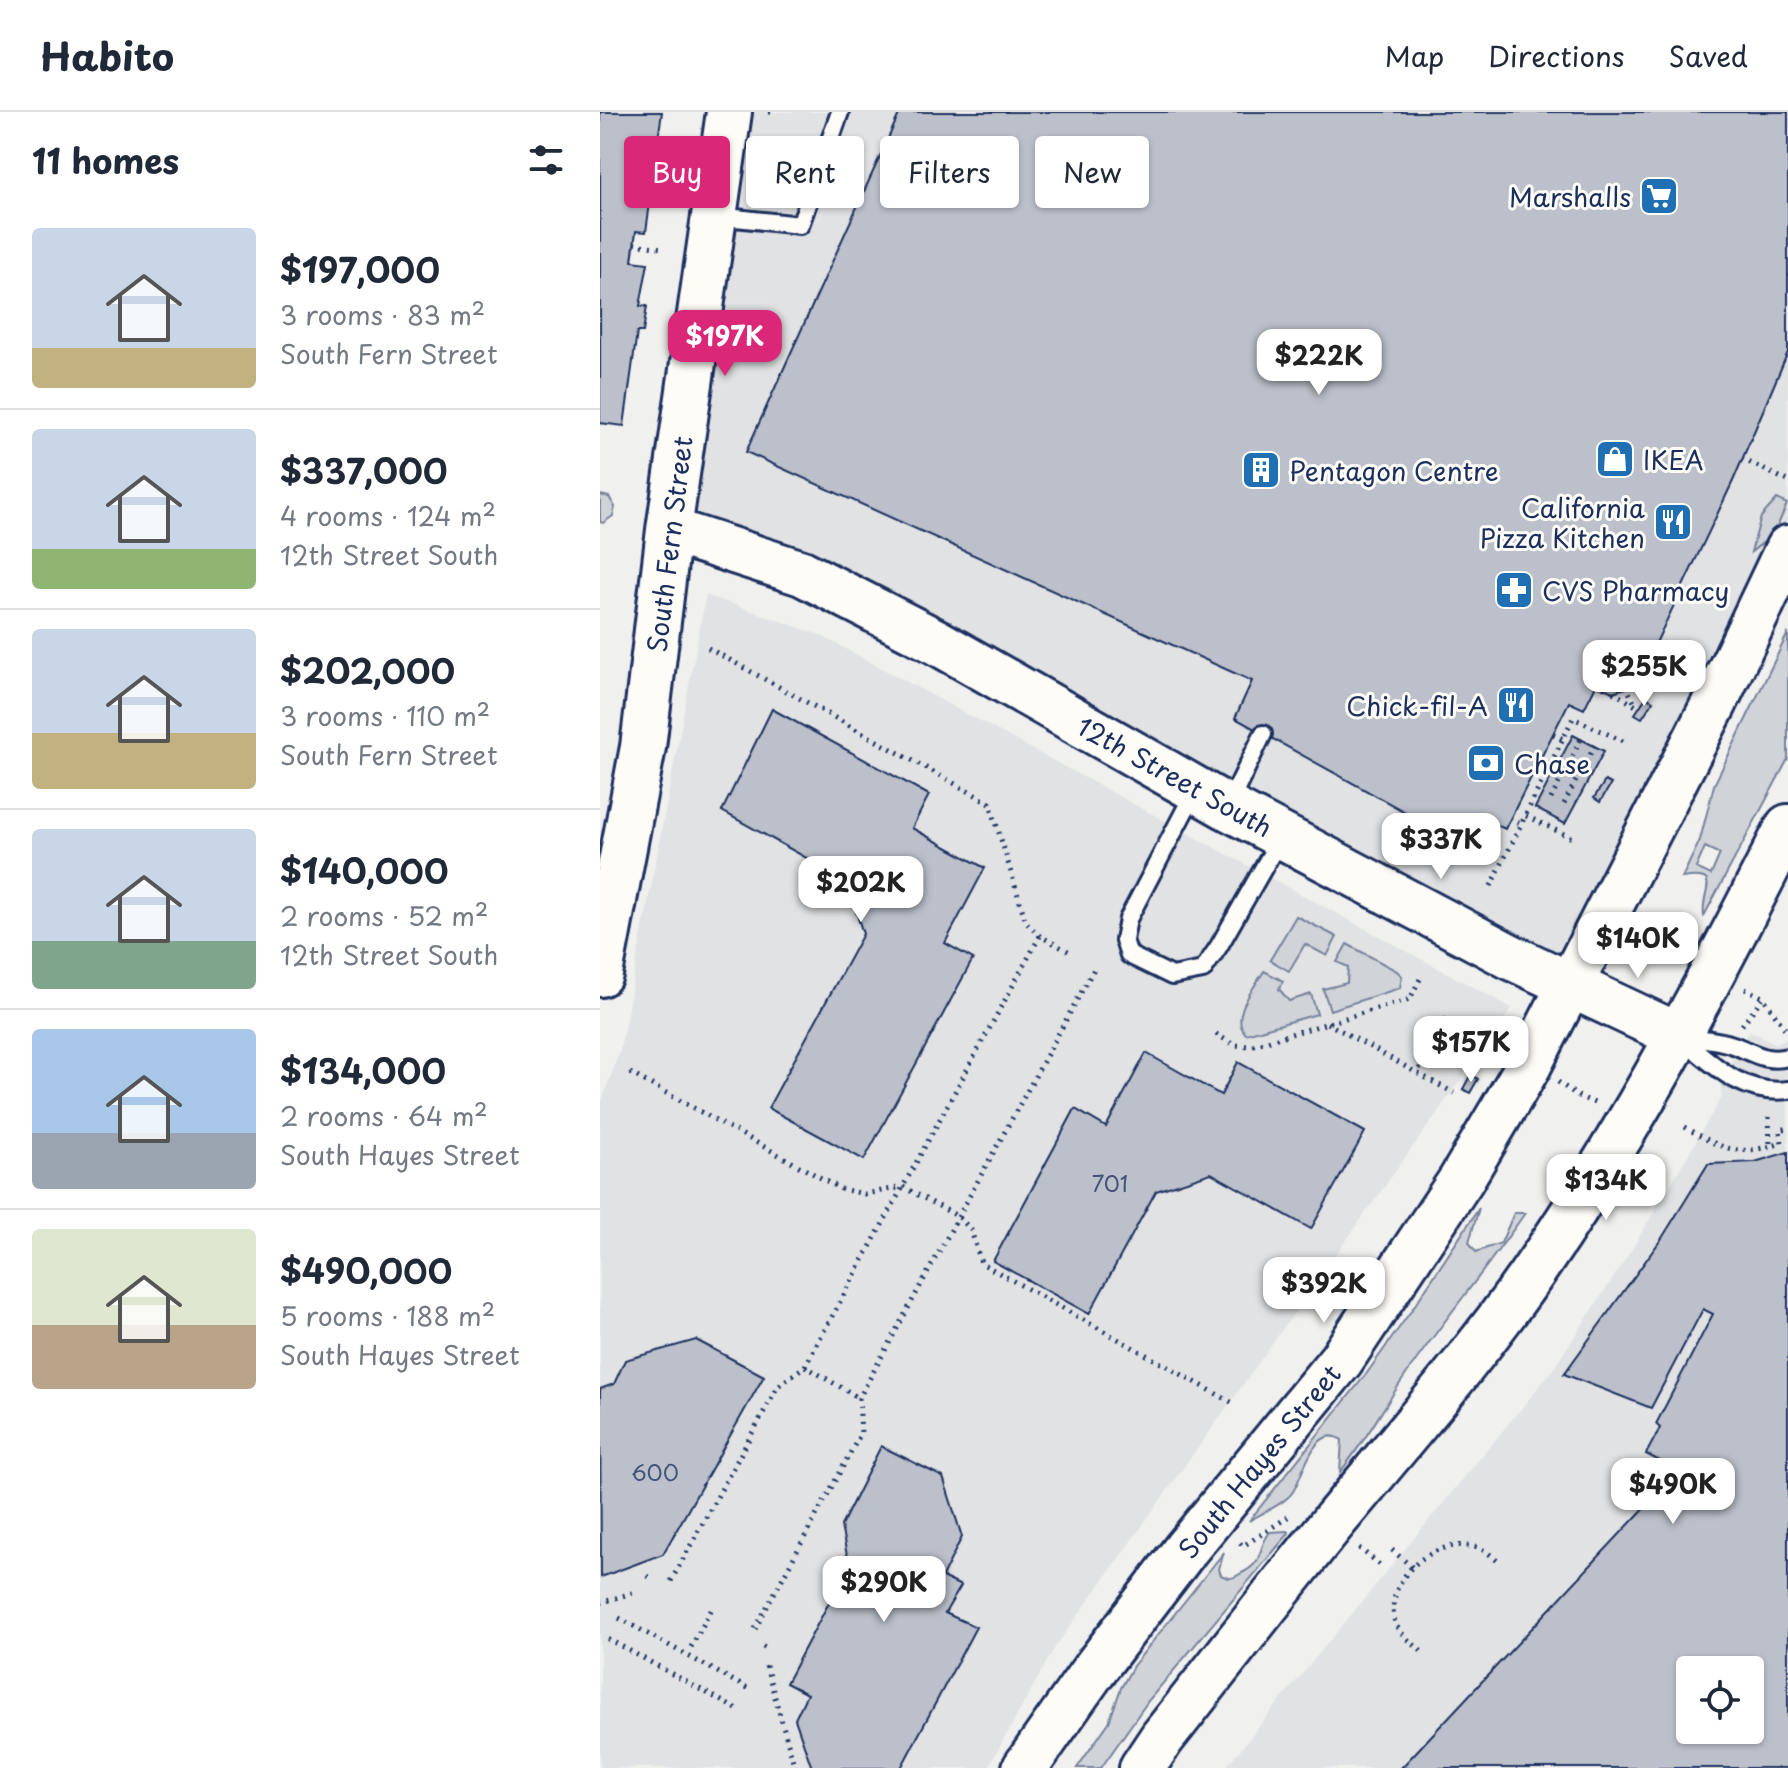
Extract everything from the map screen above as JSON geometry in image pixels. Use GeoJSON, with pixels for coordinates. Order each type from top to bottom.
{"type":"FeatureCollection","features":[{"type":"Feature","properties":{"kind":"main road","name":"South Fern Street"},"geometry":{"type":"LineString","coordinates":[[600,974],[643,747],[669,530],[729,112]]}},
{"type":"Feature","properties":{"kind":"main road","name":"12th Street South"},"geometry":{"type":"LineString","coordinates":[[669,530],[802,573],[937,642],[1281,836],[1570,986],[1677,1035]]}},
{"type":"Feature","properties":{"kind":"main road","name":"South Hayes Street"},"geometry":{"type":"LineString","coordinates":[[1025,1768],[1093,1671],[1186,1549],[1341,1360],[1461,1180],[1529,1065],[1570,986],[1714,704],[1788,548]]}},
{"type":"Feature","properties":{"kind":"main road"},"geometry":{"type":"LineString","coordinates":[[1142,1768],[1218,1667],[1506,1309],[1585,1192],[1677,1035],[1788,827]]}},
{"type":"Feature","properties":{"kind":"lane"},"geometry":{"type":"LineString","coordinates":[[714,216],[800,225],[840,112]]}},
{"type":"Feature","properties":{"kind":"lane"},"geometry":{"type":"LineString","coordinates":[[1263,734],[1212,798],[1128,919],[1124,940],[1129,955],[1172,976],[1203,970],[1281,836]]}},
{"type":"Feature","properties":{"kind":"lane"},"geometry":{"type":"LineString","coordinates":[[1677,1035],[1731,1044],[1760,1058],[1776,1060],[1788,1057]]}},
{"type":"Feature","properties":{"kind":"lane"},"geometry":{"type":"LineString","coordinates":[[1677,1035],[1731,1079],[1772,1092],[1788,1090]]}},
{"type":"Feature","properties":{"kind":"path"},"geometry":{"type":"LineString","coordinates":[[634,244],[662,248]]}},
{"type":"Feature","properties":{"kind":"path"},"geometry":{"type":"LineString","coordinates":[[1742,459],[1788,481]]}},
{"type":"Feature","properties":{"kind":"path"},"geometry":{"type":"LineString","coordinates":[[708,648],[990,803],[1026,922],[1040,936],[1070,952]]}},
{"type":"Feature","properties":{"kind":"path"},"geometry":{"type":"LineString","coordinates":[[1613,692],[1636,706],[1627,688]]}},
{"type":"Feature","properties":{"kind":"path"},"geometry":{"type":"LineString","coordinates":[[1491,886],[1573,718],[1623,741]]}},
{"type":"Feature","properties":{"kind":"path"},"geometry":{"type":"LineString","coordinates":[[1553,734],[1563,739]]}},
{"type":"Feature","properties":{"kind":"path"},"geometry":{"type":"LineString","coordinates":[[1551,799],[1581,739]]}},
{"type":"Feature","properties":{"kind":"path"},"geometry":{"type":"LineString","coordinates":[[1564,804],[1594,746]]}},
{"type":"Feature","properties":{"kind":"path"},"geometry":{"type":"LineString","coordinates":[[1525,816],[1572,838]]}},
{"type":"Feature","properties":{"kind":"path"},"geometry":{"type":"LineString","coordinates":[[1510,818],[1521,824]]}},
{"type":"Feature","properties":{"kind":"path"},"geometry":{"type":"LineString","coordinates":[[1427,850],[1438,830]]}},
{"type":"Feature","properties":{"kind":"path"},"geometry":{"type":"LineString","coordinates":[[671,1581],[778,1386],[805,1366],[1040,936]]}},
{"type":"Feature","properties":{"kind":"path"},"geometry":{"type":"LineString","coordinates":[[1648,937],[1688,958]]}},
{"type":"Feature","properties":{"kind":"path"},"geometry":{"type":"LineString","coordinates":[[755,1629],[861,1433],[859,1398],[1095,967]]}},
{"type":"Feature","properties":{"kind":"path"},"geometry":{"type":"LineString","coordinates":[[1216,1034],[1234,1045],[1250,1046],[1410,999],[1422,975]]}},
{"type":"Feature","properties":{"kind":"path"},"geometry":{"type":"LineString","coordinates":[[1741,987],[1763,997],[1788,1033]]}},
{"type":"Feature","properties":{"kind":"path"},"geometry":{"type":"LineString","coordinates":[[1742,1026],[1763,997]]}},
{"type":"Feature","properties":{"kind":"path"},"geometry":{"type":"LineString","coordinates":[[1417,1073],[1447,1018]]}},
{"type":"Feature","properties":{"kind":"path"},"geometry":{"type":"LineString","coordinates":[[1327,1023],[1454,1093]]}},
{"type":"Feature","properties":{"kind":"path"},"geometry":{"type":"LineString","coordinates":[[630,1073],[841,1189],[865,1194],[903,1187],[959,1217],[971,1230],[981,1263],[1233,1403]]}},
{"type":"Feature","properties":{"kind":"path"},"geometry":{"type":"LineString","coordinates":[[1554,1080],[1597,1104]]}},
{"type":"Feature","properties":{"kind":"path"},"geometry":{"type":"LineString","coordinates":[[1769,1117],[1770,1147]]}},
{"type":"Feature","properties":{"kind":"path"},"geometry":{"type":"LineString","coordinates":[[1685,1127],[1720,1148],[1731,1150],[1782,1143],[1780,1130],[1788,1128]]}},
{"type":"Feature","properties":{"kind":"path"},"geometry":{"type":"LineString","coordinates":[[805,1366],[859,1398]]}},
{"type":"Feature","properties":{"kind":"path"},"geometry":{"type":"LineString","coordinates":[[1234,1538],[1243,1546],[1295,1512]]}},
{"type":"Feature","properties":{"kind":"path"},"geometry":{"type":"LineString","coordinates":[[1421,1651],[1403,1635],[1394,1620],[1398,1591],[1412,1567],[1427,1555],[1445,1548],[1464,1546],[1483,1549],[1501,1564]]}},
{"type":"Feature","properties":{"kind":"path"},"geometry":{"type":"LineString","coordinates":[[1358,1547],[1380,1565]]}},
{"type":"Feature","properties":{"kind":"path"},"geometry":{"type":"LineString","coordinates":[[1392,1550],[1412,1567]]}},
{"type":"Feature","properties":{"kind":"path"},"geometry":{"type":"LineString","coordinates":[[600,1603],[632,1593]]}},
{"type":"Feature","properties":{"kind":"path"},"geometry":{"type":"LineString","coordinates":[[691,1647],[714,1605]]}},
{"type":"Feature","properties":{"kind":"path"},"geometry":{"type":"LineString","coordinates":[[619,1618],[752,1691]]}},
{"type":"Feature","properties":{"kind":"path"},"geometry":{"type":"LineString","coordinates":[[608,1639],[740,1711]]}},
{"type":"Feature","properties":{"kind":"path"},"geometry":{"type":"LineString","coordinates":[[766,1666],[795,1768]]}},
{"type":"Feature","properties":{"kind":"shaded area","name":"Pentagon Centre"},"geometry":{"type":"Polygon","coordinates":[[[729,112],[1788,112],[1788,548],[1570,986],[669,530],[715,208],[730,208],[730,136],[726,136],[729,112]]]}},
{"type":"Feature","properties":{"kind":"shaded area"},"geometry":{"type":"Polygon","coordinates":[[[600,495],[609,497],[615,507],[613,516],[603,523],[600,522],[600,495]]]}},
{"type":"Feature","properties":{"kind":"shaded area"},"geometry":{"type":"Polygon","coordinates":[[[1777,499],[1787,504],[1774,534],[1751,552],[1761,517],[1777,499]]]}},
{"type":"Feature","properties":{"kind":"shaded area"},"geometry":{"type":"Polygon","coordinates":[[[706,595],[820,635],[1512,1008],[1054,1649],[988,1768],[600,1768],[600,1107],[620,1050],[706,595]]]}},
{"type":"Feature","properties":{"kind":"shaded area"},"geometry":{"type":"Polygon","coordinates":[[[1788,633],[1788,759],[1704,916],[1707,881],[1695,877],[1682,878],[1700,840],[1714,785],[1788,633]],[[1705,847],[1696,868],[1711,875],[1720,854],[1705,847]]]}},
{"type":"Feature","properties":{"kind":"shaded area"},"geometry":{"type":"Polygon","coordinates":[[[1296,916],[1337,937],[1327,956],[1305,944],[1289,971],[1270,960],[1296,916]]]}},
{"type":"Feature","properties":{"kind":"shaded area"},"geometry":{"type":"Polygon","coordinates":[[[1347,944],[1397,971],[1402,976],[1400,988],[1330,1010],[1323,989],[1347,983],[1348,967],[1337,962],[1347,944]]]}},
{"type":"Feature","properties":{"kind":"shaded area"},"geometry":{"type":"Polygon","coordinates":[[[1264,971],[1283,981],[1279,989],[1289,1001],[1311,994],[1317,1014],[1246,1034],[1241,1027],[1242,1011],[1264,971]]]}},
{"type":"Feature","properties":{"kind":"shaded area"},"geometry":{"type":"Polygon","coordinates":[[[1750,1031],[1775,1043],[1788,1039],[1788,1768],[1225,1768],[1552,1371],[1629,1254],[1722,1097],[1720,1081],[1750,1031]]]}},
{"type":"Feature","properties":{"kind":"shaded area"},"geometry":{"type":"Polygon","coordinates":[[[1479,1208],[1469,1242],[1476,1252],[1501,1243],[1514,1213],[1525,1213],[1420,1355],[1340,1472],[1342,1440],[1332,1436],[1323,1439],[1310,1455],[1292,1493],[1278,1505],[1249,1521],[1367,1373],[1479,1208]]]}},
{"type":"Feature","properties":{"kind":"shaded area"},"geometry":{"type":"Polygon","coordinates":[[[1270,1532],[1289,1533],[1148,1701],[1101,1768],[1077,1768],[1109,1722],[1133,1666],[1224,1552],[1219,1569],[1221,1575],[1233,1578],[1254,1565],[1270,1532]]]}},
{"type":"Feature","properties":{"kind":"building"},"geometry":{"type":"Polygon","coordinates":[[[600,112],[662,112],[658,136],[624,136],[624,208],[649,208],[646,232],[636,231],[632,261],[648,263],[640,306],[647,306],[643,332],[637,332],[624,426],[600,423],[600,112]]]}},
{"type":"Feature","properties":{"kind":"building","name":"Pentagon Centre"},"geometry":{"type":"Polygon","coordinates":[[[900,112],[1788,112],[1788,352],[1733,481],[1636,685],[1613,692],[1596,685],[1584,709],[1569,702],[1505,829],[1476,815],[1461,843],[1235,718],[1252,681],[746,452],[857,208],[864,208],[864,191],[880,156],[880,208],[1019,208],[1019,136],[889,136],[900,112]]]}},
{"type":"Feature","properties":{"kind":"building"},"geometry":{"type":"Polygon","coordinates":[[[1646,697],[1653,701],[1642,718],[1635,714],[1646,697]]]}},
{"type":"Feature","properties":{"kind":"building"},"geometry":{"type":"Polygon","coordinates":[[[772,709],[929,795],[912,828],[985,868],[945,943],[973,959],[864,1160],[768,1108],[863,934],[846,880],[722,811],[772,709]]]}},
{"type":"Feature","properties":{"kind":"building"},"geometry":{"type":"Polygon","coordinates":[[[1573,735],[1604,751],[1565,824],[1535,808],[1573,735]]]}},
{"type":"Feature","properties":{"kind":"building"},"geometry":{"type":"Polygon","coordinates":[[[1605,781],[1611,784],[1600,802],[1594,798],[1605,781]]]}},
{"type":"Feature","properties":{"kind":"building"},"geometry":{"type":"Polygon","coordinates":[[[1146,1053],[1221,1095],[1238,1062],[1365,1132],[1311,1229],[1211,1173],[1156,1191],[1089,1314],[993,1261],[1075,1109],[1106,1127],[1146,1053]]]}},
{"type":"Feature","properties":{"kind":"building"},"geometry":{"type":"Polygon","coordinates":[[[1471,1074],[1478,1079],[1470,1093],[1463,1089],[1471,1074]]]}},
{"type":"Feature","properties":{"kind":"building"},"geometry":{"type":"Polygon","coordinates":[[[1788,1152],[1788,1768],[1401,1768],[1663,1488],[1677,1498],[1689,1476],[1646,1454],[1660,1428],[1656,1424],[1713,1314],[1703,1309],[1651,1408],[1564,1374],[1662,1238],[1708,1164],[1755,1162],[1788,1152]]]}},
{"type":"Feature","properties":{"kind":"building"},"geometry":{"type":"Polygon","coordinates":[[[696,1340],[764,1376],[663,1554],[601,1577],[600,1389],[614,1384],[625,1360],[696,1340]]]}},
{"type":"Feature","properties":{"kind":"building"},"geometry":{"type":"Polygon","coordinates":[[[881,1446],[943,1477],[962,1537],[942,1577],[961,1586],[945,1613],[976,1627],[901,1768],[812,1768],[795,1719],[807,1694],[786,1683],[849,1565],[841,1526],[881,1446]]]}},
{"type":"Feature","properties":{"kind":"place","name":"Marshalls"},"geometry":{"type":"Point","coordinates":[1659,196]}},
{"type":"Feature","properties":{"kind":"place","name":"IKEA"},"geometry":{"type":"Point","coordinates":[1615,459]}},
{"type":"Feature","properties":{"kind":"place","name":"Pentagon Centre"},"geometry":{"type":"Point","coordinates":[1261,470]}},
{"type":"Feature","properties":{"kind":"place","name":"California Pizza Kitchen"},"geometry":{"type":"Point","coordinates":[1673,522]}},
{"type":"Feature","properties":{"kind":"place","name":"CVS Pharmacy"},"geometry":{"type":"Point","coordinates":[1514,590]}},
{"type":"Feature","properties":{"kind":"place","name":"Chick-fil-A"},"geometry":{"type":"Point","coordinates":[1516,705]}},
{"type":"Feature","properties":{"kind":"place","name":"Chase"},"geometry":{"type":"Point","coordinates":[1486,763]}}]}
